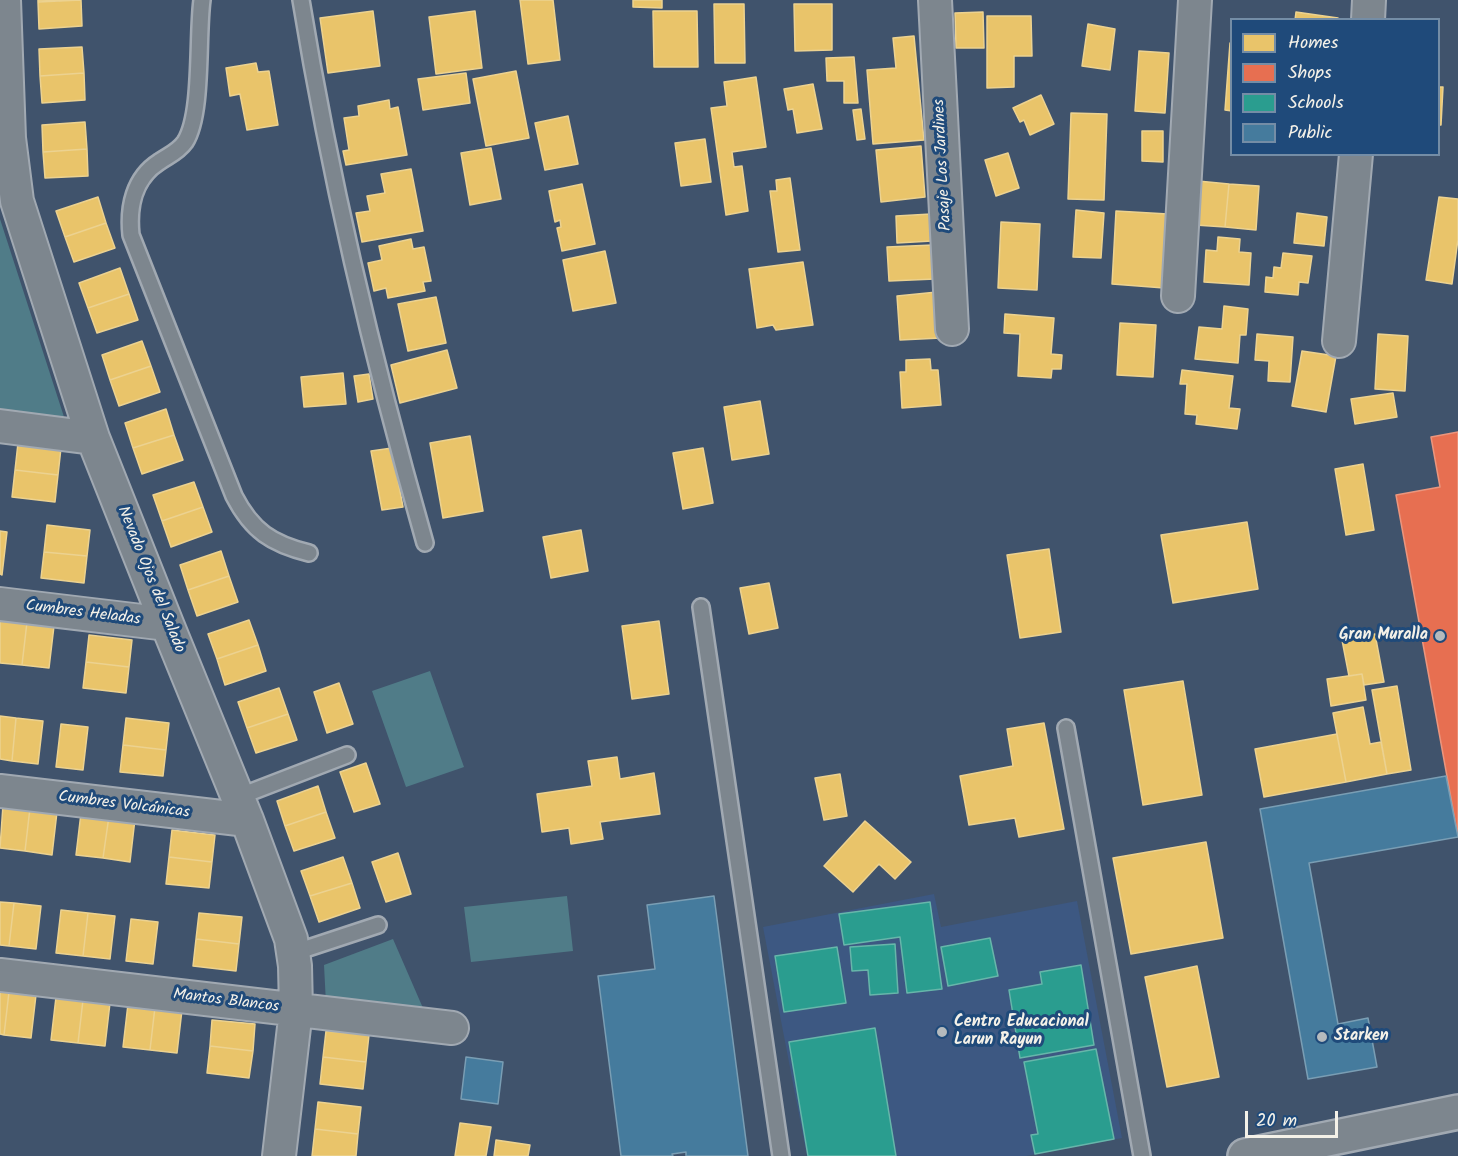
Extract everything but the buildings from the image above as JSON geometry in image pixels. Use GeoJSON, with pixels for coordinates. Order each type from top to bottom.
{"type":"FeatureCollection","features":[{"type":"Feature","properties":{"kind":"main road"},"geometry":{"type":"LineString","coordinates":[[1245,1156],[1458,1112]]}},
{"type":"Feature","properties":{"kind":"street","name":"Nevado Ojos del Salado"},"geometry":{"type":"LineString","coordinates":[[4,0],[9,138],[8,200],[93,438],[243,808],[282,912],[293,953],[297,989],[296,1010],[279,1156]]}},
{"type":"Feature","properties":{"kind":"street","name":"Pasaje Los Jardines"},"geometry":{"type":"LineString","coordinates":[[935,0],[952,329]]}},
{"type":"Feature","properties":{"kind":"street"},"geometry":{"type":"LineString","coordinates":[[1178,296],[1195,0]]}},
{"type":"Feature","properties":{"kind":"street"},"geometry":{"type":"LineString","coordinates":[[1368,18],[1369,0]]}},
{"type":"Feature","properties":{"kind":"street"},"geometry":{"type":"LineString","coordinates":[[1339,341],[1356,156]]}},
{"type":"Feature","properties":{"kind":"street"},"geometry":{"type":"LineString","coordinates":[[0,426],[93,438]]}},
{"type":"Feature","properties":{"kind":"street","name":"Cumbres Heladas"},"geometry":{"type":"LineString","coordinates":[[0,604],[167,624]]}},
{"type":"Feature","properties":{"kind":"street","name":"Cumbres Volcánicas"},"geometry":{"type":"LineString","coordinates":[[0,791],[243,808]]}},
{"type":"Feature","properties":{"kind":"street","name":"Mantos Blancos"},"geometry":{"type":"LineString","coordinates":[[0,975],[452,1028]]}},
{"type":"Feature","properties":{"kind":"lane"},"geometry":{"type":"LineString","coordinates":[[202,0],[196,99],[190,132],[177,151],[146,173],[136,188],[130,206],[131,235],[234,496],[243,513],[271,540],[309,553]]}},
{"type":"Feature","properties":{"kind":"lane"},"geometry":{"type":"LineString","coordinates":[[301,0],[314,81],[340,213],[394,433],[425,543]]}},
{"type":"Feature","properties":{"kind":"lane"},"geometry":{"type":"LineString","coordinates":[[701,608],[781,1156]]}},
{"type":"Feature","properties":{"kind":"lane"},"geometry":{"type":"LineString","coordinates":[[1066,728],[1142,1156]]}},
{"type":"Feature","properties":{"kind":"lane"},"geometry":{"type":"LineString","coordinates":[[243,808],[347,755]]}},
{"type":"Feature","properties":{"kind":"lane"},"geometry":{"type":"LineString","coordinates":[[293,953],[378,925]]}},
{"type":"Feature","properties":{"kind":"shaded area","name":"Centro Educacional Larun Rayun"},"geometry":{"type":"Polygon","coordinates":[[[934,894],[941,927],[1077,901],[1122,1138],[1026,1156],[807,1156],[763,927],[934,894]]]}},
{"type":"Feature","properties":{"kind":"green space"},"geometry":{"type":"Polygon","coordinates":[[[0,219],[65,420],[0,412],[0,219]]]}},
{"type":"Feature","properties":{"kind":"green space"},"geometry":{"type":"Polygon","coordinates":[[[430,671],[464,767],[406,787],[372,691],[430,671]]]}},
{"type":"Feature","properties":{"kind":"green space"},"geometry":{"type":"Polygon","coordinates":[[[567,896],[573,951],[471,962],[464,907],[567,896]]]}},
{"type":"Feature","properties":{"kind":"green space"},"geometry":{"type":"Polygon","coordinates":[[[393,939],[426,1015],[326,1004],[324,965],[393,939]]]}},
{"type":"Feature","properties":{"kind":"place","name":"Gran Muralla"},"geometry":{"type":"Point","coordinates":[1440,636]}},
{"type":"Feature","properties":{"kind":"place","name":"Centro Educacional Larun Rayun"},"geometry":{"type":"Point","coordinates":[942,1032]}},
{"type":"Feature","properties":{"kind":"place","name":"Starken"},"geometry":{"type":"Point","coordinates":[1322,1037]}}]}
